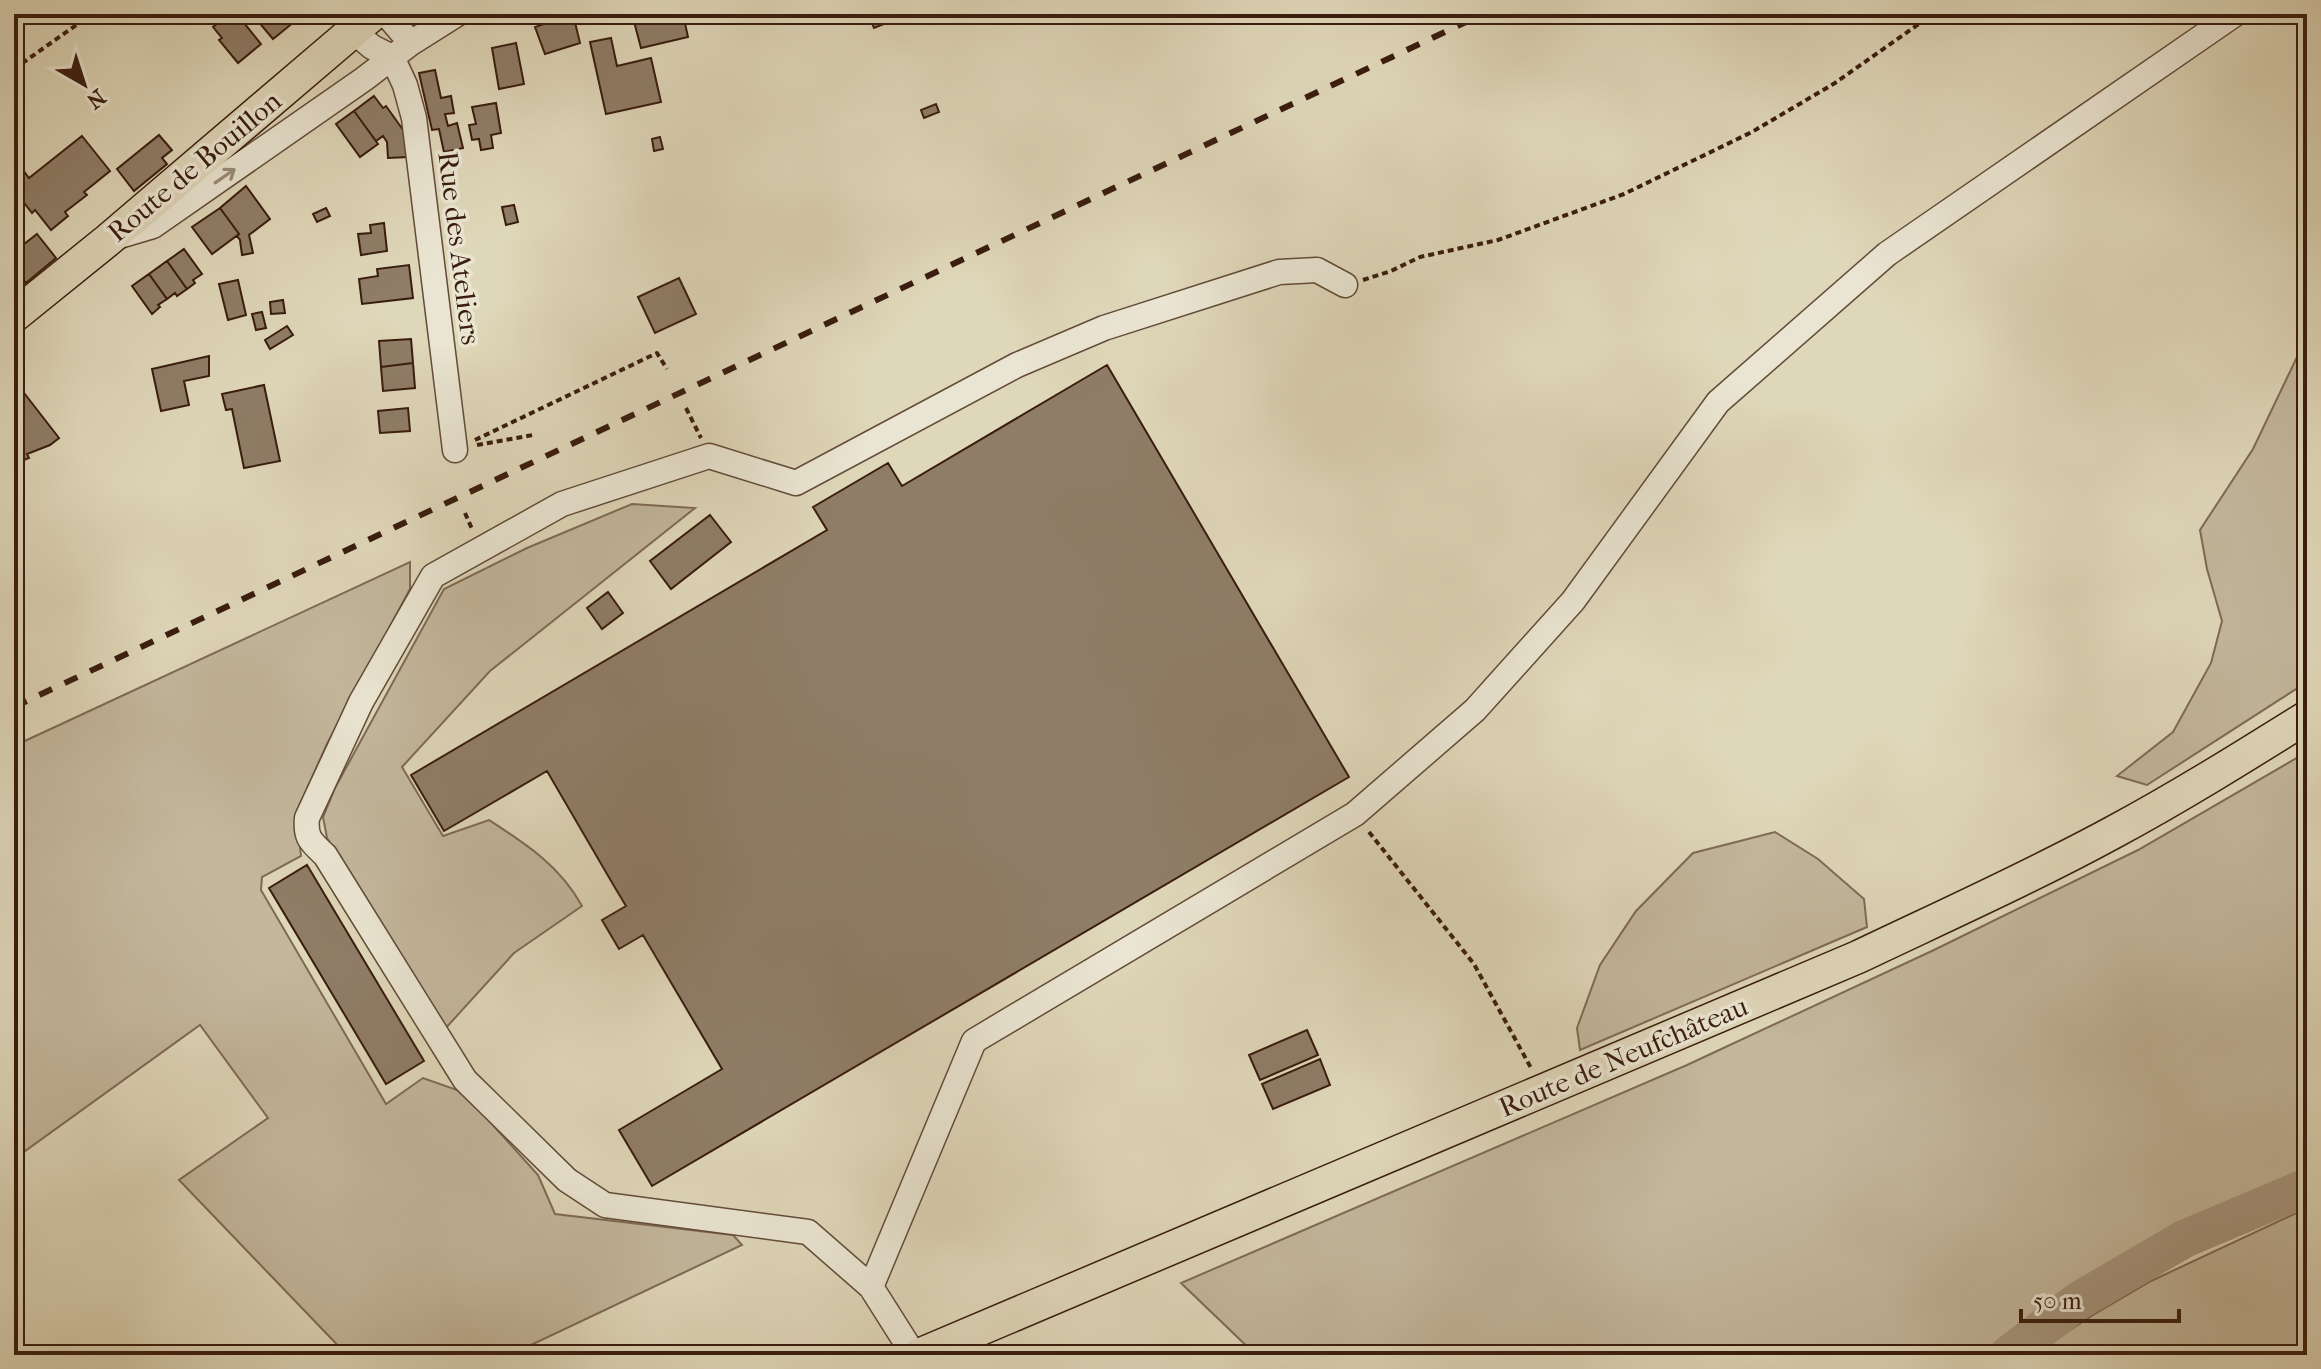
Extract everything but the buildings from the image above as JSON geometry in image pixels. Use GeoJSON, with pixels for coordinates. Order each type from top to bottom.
{"type":"FeatureCollection","features":[{"type":"Feature","properties":{"kind":"main road","name":"Route de Bouillon"},"geometry":{"type":"LineString","coordinates":[[14,316],[108,240],[363,22]]}},
{"type":"Feature","properties":{"kind":"main road","name":"Route de Neufchâteau"},"geometry":{"type":"LineString","coordinates":[[916,1355],[951,1349],[1858,957],[2000,890],[2163,804],[2307,717]]}},
{"type":"Feature","properties":{"kind":"street","name":"Rue des Ateliers"},"geometry":{"type":"LineString","coordinates":[[386,14],[401,50],[405,85],[414,118],[455,450]]}},
{"type":"Feature","properties":{"kind":"street"},"geometry":{"type":"LineString","coordinates":[[108,240],[153,226],[401,50],[457,14]]}},
{"type":"Feature","properties":{"kind":"street"},"geometry":{"type":"LineString","coordinates":[[871,1287],[974,1041],[1355,814],[1475,710],[1573,601],[1718,402],[1887,254],[2235,14]]}},
{"type":"Feature","properties":{"kind":"street"},"geometry":{"type":"LineString","coordinates":[[363,22],[372,47],[401,50]]}},
{"type":"Feature","properties":{"kind":"street"},"geometry":{"type":"LineString","coordinates":[[916,1355],[871,1287],[808,1232],[605,1205],[567,1180],[465,1080],[325,855],[305,832],[307,818],[361,702],[433,576],[562,504],[709,456],[796,483],[1017,365],[1104,328],[1279,272],[1317,270],[1345,285]]}},
{"type":"Feature","properties":{"kind":"path"},"geometry":{"type":"LineString","coordinates":[[14,69],[92,14]]}},
{"type":"Feature","properties":{"kind":"path"},"geometry":{"type":"LineString","coordinates":[[1345,285],[1391,271],[1420,257],[1498,240],[1624,194],[1752,132],[1835,83],[1933,14]]}},
{"type":"Feature","properties":{"kind":"path"},"geometry":{"type":"LineString","coordinates":[[455,450],[657,353],[667,369]]}},
{"type":"Feature","properties":{"kind":"path"},"geometry":{"type":"LineString","coordinates":[[686,408],[709,456]]}},
{"type":"Feature","properties":{"kind":"path"},"geometry":{"type":"LineString","coordinates":[[455,450],[533,435]]}},
{"type":"Feature","properties":{"kind":"path"},"geometry":{"type":"LineString","coordinates":[[1355,814],[1474,964],[1542,1091]]}},
{"type":"Feature","properties":{"kind":"shaded area"},"geometry":{"type":"Polygon","coordinates":[[[2307,336],[2307,682],[2147,785],[2117,776],[2173,732],[2211,663],[2222,621],[2200,530],[2253,449],[2307,336]]]}},
{"type":"Feature","properties":{"kind":"shaded area"},"geometry":{"type":"Polygon","coordinates":[[[632,504],[695,508],[490,671],[402,767],[443,836],[489,820],[553,868],[582,906],[514,953],[444,1030],[327,838],[323,817],[335,788],[444,589],[527,548],[632,504]]]}},
{"type":"Feature","properties":{"kind":"shaded area"},"geometry":{"type":"Polygon","coordinates":[[[410,562],[410,589],[327,744],[296,813],[301,856],[262,877],[261,890],[386,1104],[423,1078],[463,1092],[538,1175],[555,1214],[733,1235],[742,1245],[510,1355],[347,1355],[179,1180],[268,1118],[200,1025],[14,1159],[14,746],[410,562]]]}},
{"type":"Feature","properties":{"kind":"shaded area"},"geometry":{"type":"Polygon","coordinates":[[[2307,752],[2307,1171],[2176,1226],[2068,1287],[1982,1355],[1256,1355],[1181,1283],[1687,1065],[1934,950],[2138,850],[2307,752]]]}},
{"type":"Feature","properties":{"kind":"shaded area"},"geometry":{"type":"Polygon","coordinates":[[[1775,832],[1818,859],[1864,899],[1867,927],[1580,1050],[1577,1028],[1600,965],[1636,911],[1693,853],[1775,832]]]}},
{"type":"Feature","properties":{"kind":"shaded area"},"geometry":{"type":"Polygon","coordinates":[[[2307,1208],[2307,1355],[2032,1355],[2151,1281],[2307,1208]]]}},
{"type":"Feature","properties":{"kind":"waterway"},"geometry":{"type":"LineString","coordinates":[[2008,1355],[2078,1301],[2184,1239],[2307,1187]]}},
{"type":"Feature","properties":{"kind":"railway"},"geometry":{"type":"LineString","coordinates":[[14,707],[1483,14]]}}]}
